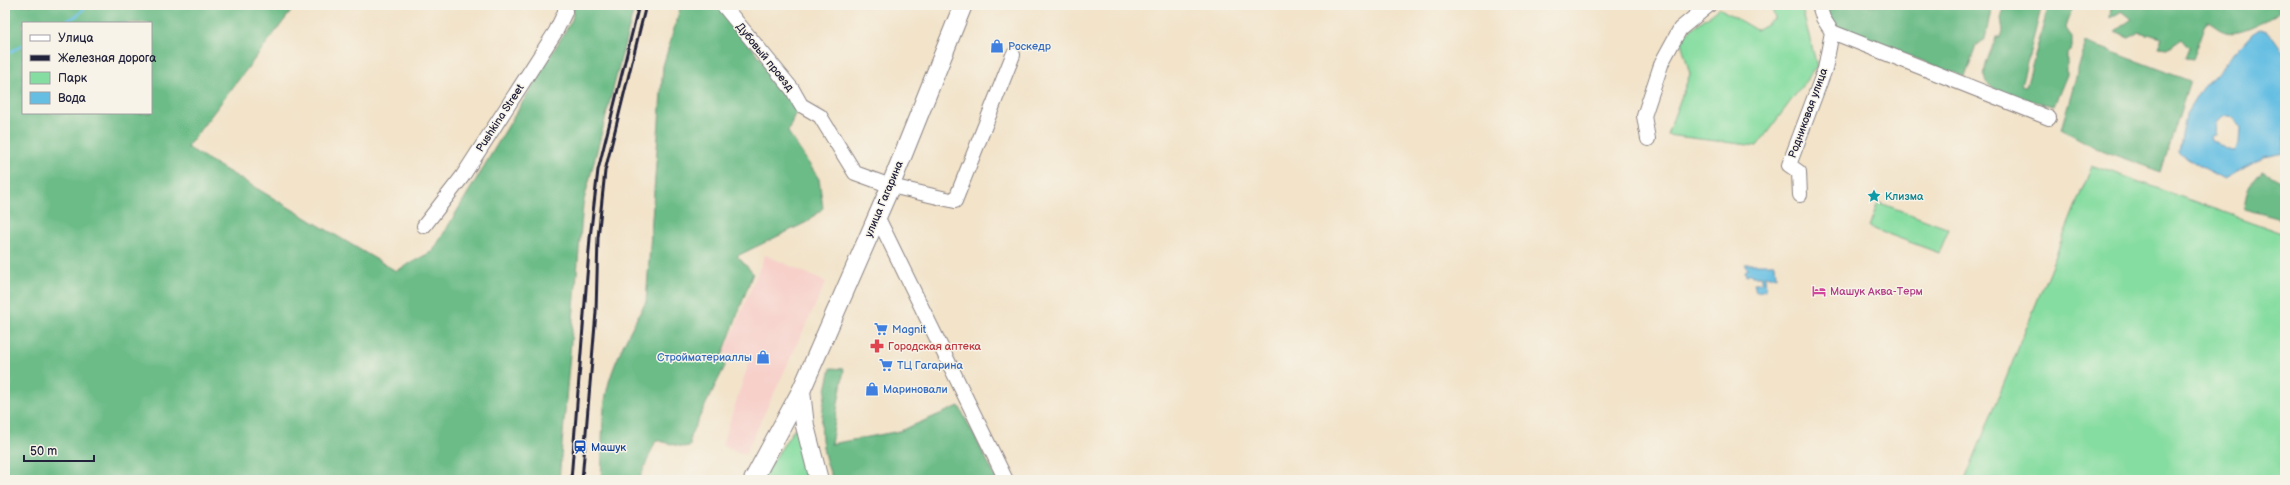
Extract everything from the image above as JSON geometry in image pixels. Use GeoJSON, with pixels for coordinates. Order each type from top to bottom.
{"type":"FeatureCollection","features":[{"type":"Feature","properties":{"kind":"main road","name":"улица Гагарина"},"geometry":{"type":"LineString","coordinates":[[753,480],[801,391],[891,186],[963,5]]}},
{"type":"Feature","properties":{"kind":"main road"},"geometry":{"type":"LineString","coordinates":[[801,391],[807,433],[819,480]]}},
{"type":"Feature","properties":{"kind":"street","name":"Pushkina Street"},"geometry":{"type":"LineString","coordinates":[[424,226],[462,177],[548,43],[565,12],[565,5]]}},
{"type":"Feature","properties":{"kind":"street","name":"Дубовый проезд"},"geometry":{"type":"LineString","coordinates":[[723,5],[792,89],[801,105],[820,116],[855,173],[891,186],[955,201],[1013,55]]}},
{"type":"Feature","properties":{"kind":"street"},"geometry":{"type":"LineString","coordinates":[[1648,139],[1644,116],[1662,62],[1680,29],[1709,5]]}},
{"type":"Feature","properties":{"kind":"street"},"geometry":{"type":"LineString","coordinates":[[1818,5],[1823,18],[1832,32],[2049,118]]}},
{"type":"Feature","properties":{"kind":"street","name":"Родниковая улица"},"geometry":{"type":"LineString","coordinates":[[1800,195],[1799,172],[1789,165],[1825,69],[1832,32]]}},
{"type":"Feature","properties":{"kind":"street"},"geometry":{"type":"LineString","coordinates":[[877,216],[1006,480]]}},
{"type":"Feature","properties":{"kind":"shaded area","name":"Стройматериаллы"},"geometry":{"type":"Polygon","coordinates":[[[765,255],[826,282],[745,455],[722,445],[749,362],[724,353],[765,255]]]}},
{"type":"Feature","properties":{"kind":"green space"},"geometry":{"type":"Polygon","coordinates":[[[5,5],[296,5],[187,147],[396,271],[433,251],[572,20],[574,5],[635,5],[583,204],[559,480],[5,480],[5,5]]]}},
{"type":"Feature","properties":{"kind":"green space"},"geometry":{"type":"Polygon","coordinates":[[[681,5],[718,5],[801,109],[794,116],[788,132],[819,179],[823,208],[807,222],[737,256],[753,273],[722,356],[725,366],[690,436],[690,446],[683,447],[656,440],[639,480],[601,480],[603,418],[609,382],[625,341],[646,302],[663,66],[681,5]]]}},
{"type":"Feature","properties":{"kind":"green space"},"geometry":{"type":"Polygon","coordinates":[[[1771,5],[1801,5],[1817,66],[1757,146],[1667,135],[1690,74],[1680,38],[1719,8],[1756,30],[1775,19],[1771,5]]]}},
{"type":"Feature","properties":{"kind":"green space"},"geometry":{"type":"Polygon","coordinates":[[[1825,5],[1992,5],[1985,39],[1976,46],[1965,77],[1838,29],[1826,16],[1825,5]]]}},
{"type":"Feature","properties":{"kind":"green space"},"geometry":{"type":"Polygon","coordinates":[[[2005,5],[2042,5],[2021,86],[2026,87],[2049,5],[2073,5],[2066,28],[2072,38],[2072,49],[2067,54],[2067,75],[2054,106],[2005,93],[1989,85],[1985,80],[1984,75],[1986,64],[1990,53],[1996,37],[2001,37],[2003,31],[2001,18],[2005,5]]]}},
{"type":"Feature","properties":{"kind":"green space"},"geometry":{"type":"Polygon","coordinates":[[[2111,5],[2285,5],[2285,8],[2256,26],[2238,32],[2230,33],[2223,31],[2207,21],[2193,59],[2185,58],[2189,48],[2181,39],[2168,48],[2158,47],[2162,38],[2139,32],[2128,38],[2115,31],[2132,19],[2122,11],[2110,18],[2111,5]]]}},
{"type":"Feature","properties":{"kind":"green space"},"geometry":{"type":"Polygon","coordinates":[[[2086,42],[2190,81],[2161,172],[2098,149],[2061,129],[2086,42]]]}},
{"type":"Feature","properties":{"kind":"green space"},"geometry":{"type":"Polygon","coordinates":[[[2092,165],[2285,234],[2285,480],[1965,480],[2092,165]]]}},
{"type":"Feature","properties":{"kind":"green space"},"geometry":{"type":"Polygon","coordinates":[[[2262,171],[2285,184],[2285,220],[2244,209],[2251,183],[2262,171]]]}},
{"type":"Feature","properties":{"kind":"green space"},"geometry":{"type":"Polygon","coordinates":[[[1878,202],[1949,229],[1939,253],[1869,227],[1878,202]]]}},
{"type":"Feature","properties":{"kind":"green space"},"geometry":{"type":"Polygon","coordinates":[[[831,368],[844,369],[831,444],[900,431],[959,406],[997,480],[833,480],[827,465],[822,437],[822,411],[831,368]]]}},
{"type":"Feature","properties":{"kind":"green space"},"geometry":{"type":"Polygon","coordinates":[[[794,429],[799,430],[810,480],[761,480],[794,429]]]}},
{"type":"Feature","properties":{"kind":"water"},"geometry":{"type":"Polygon","coordinates":[[[2260,29],[2268,31],[2285,55],[2285,153],[2264,157],[2225,179],[2198,165],[2179,152],[2186,114],[2202,88],[2253,33],[2260,29]],[[2223,116],[2216,123],[2215,135],[2210,136],[2211,141],[2214,141],[2231,151],[2234,151],[2240,142],[2241,128],[2235,118],[2223,116]]]}},
{"type":"Feature","properties":{"kind":"water"},"geometry":{"type":"Polygon","coordinates":[[[1745,264],[1775,264],[1776,276],[1765,276],[1766,290],[1756,292],[1754,283],[1762,283],[1762,276],[1752,276],[1750,273],[1746,276],[1745,271],[1748,269],[1745,264]]]}},
{"type":"Feature","properties":{"kind":"waterway"},"geometry":{"type":"LineString","coordinates":[[65,22],[78,15],[87,5]]}},
{"type":"Feature","properties":{"kind":"waterway"},"geometry":{"type":"LineString","coordinates":[[5,55],[22,46]]}},
{"type":"Feature","properties":{"kind":"railway"},"geometry":{"type":"LineString","coordinates":[[571,480],[590,238],[598,170],[639,5]]}},
{"type":"Feature","properties":{"kind":"railway"},"geometry":{"type":"LineString","coordinates":[[582,480],[596,312],[598,238],[605,171],[646,5]]}},
{"type":"Feature","properties":{"kind":"place","name":"Роскедр"},"geometry":{"type":"Point","coordinates":[997,46]}},
{"type":"Feature","properties":{"kind":"place","name":"Клизма"},"geometry":{"type":"Point","coordinates":[1874,196]}},
{"type":"Feature","properties":{"kind":"place","name":"Машук Аква-Терм"},"geometry":{"type":"Point","coordinates":[1819,291]}},
{"type":"Feature","properties":{"kind":"place","name":"Magnit"},"geometry":{"type":"Point","coordinates":[881,329]}},
{"type":"Feature","properties":{"kind":"place","name":"Городская аптека"},"geometry":{"type":"Point","coordinates":[877,346]}},
{"type":"Feature","properties":{"kind":"place","name":"Стройматериаллы"},"geometry":{"type":"Point","coordinates":[763,357]}},
{"type":"Feature","properties":{"kind":"place","name":"ТЦ Гагарина"},"geometry":{"type":"Point","coordinates":[886,365]}},
{"type":"Feature","properties":{"kind":"place","name":"Мариновали"},"geometry":{"type":"Point","coordinates":[872,389]}},
{"type":"Feature","properties":{"kind":"place","name":"Машук"},"geometry":{"type":"Point","coordinates":[580,447]}}]}
